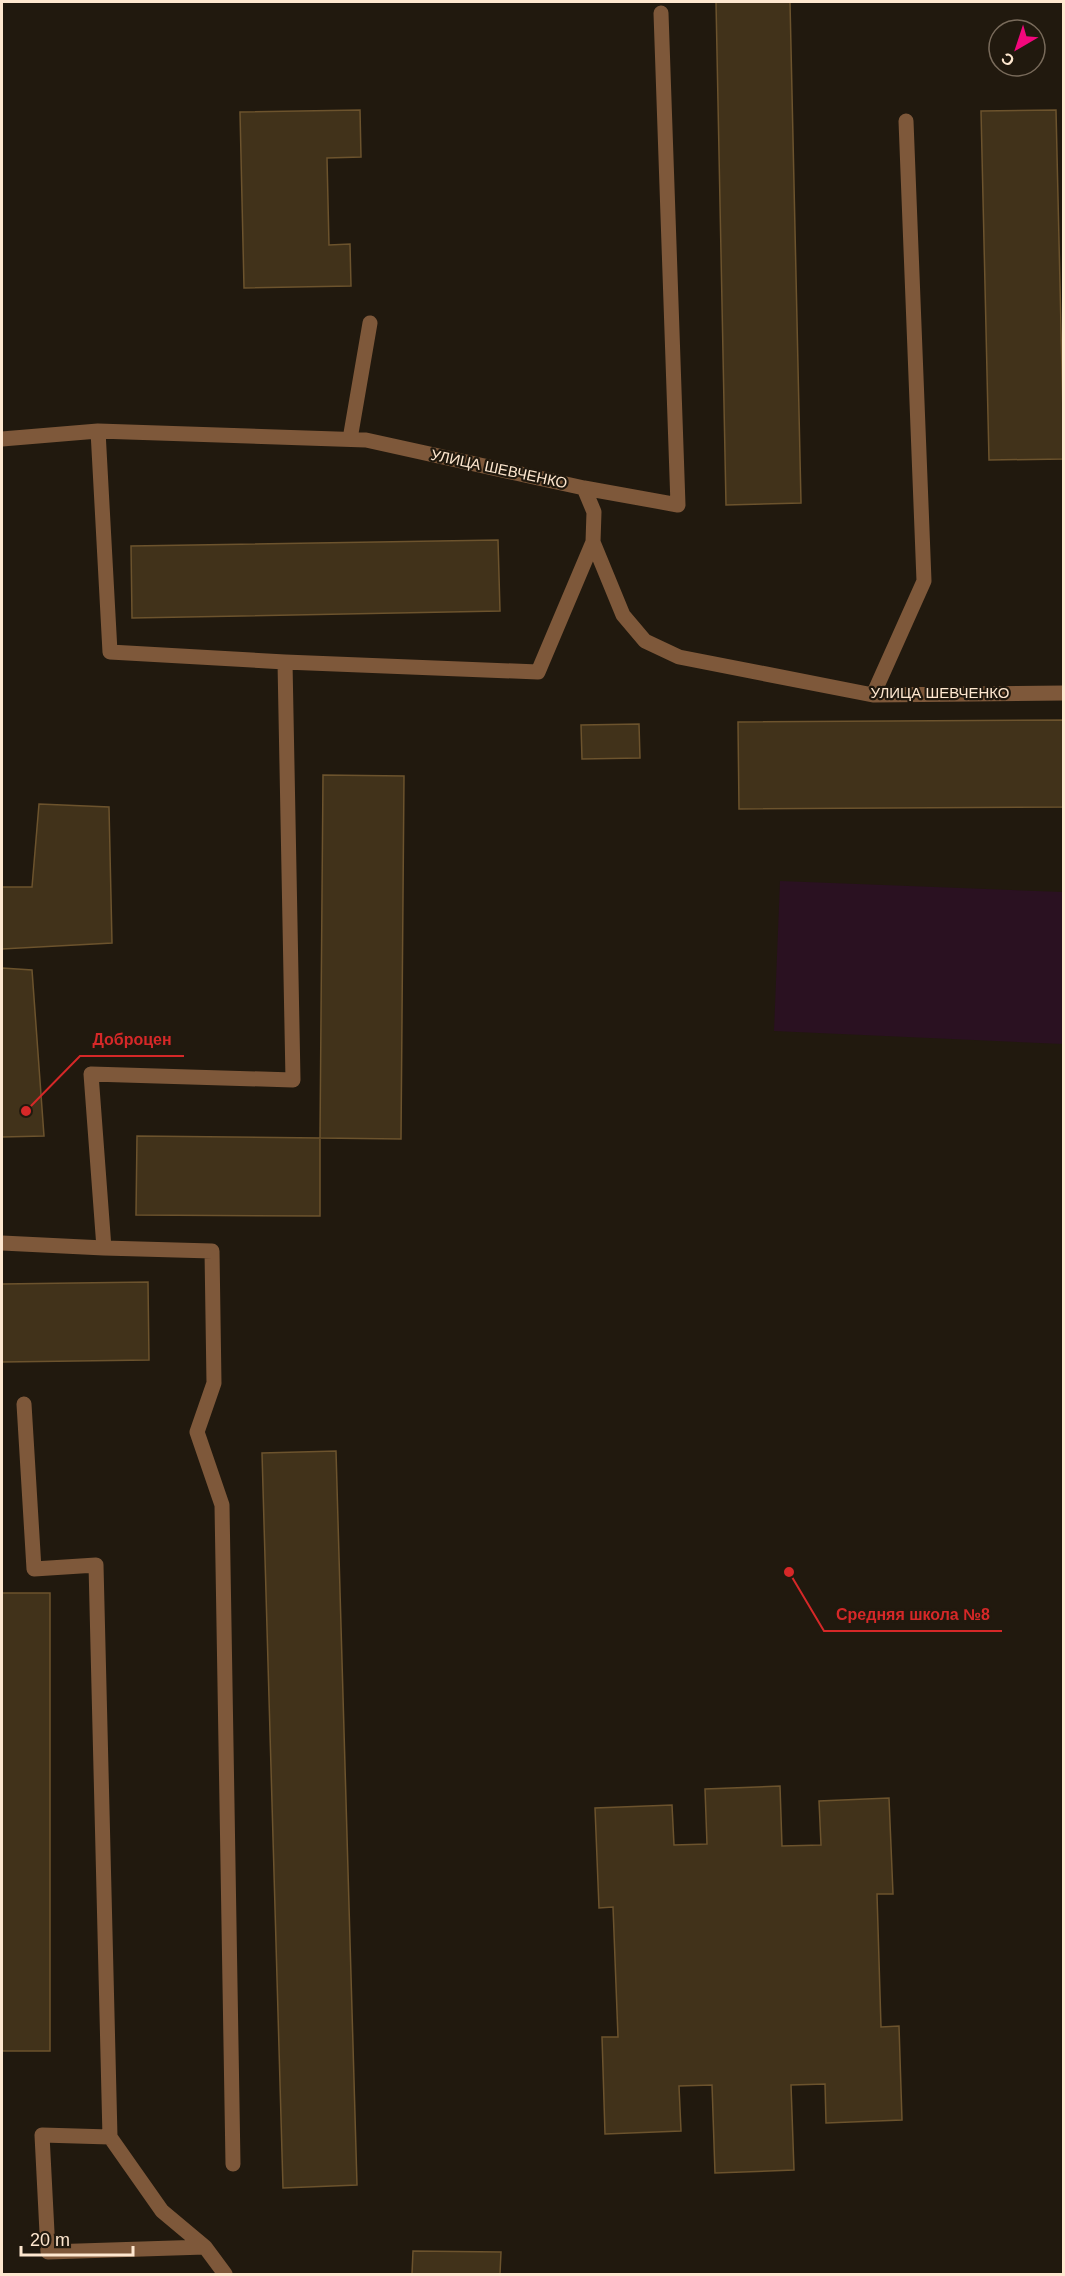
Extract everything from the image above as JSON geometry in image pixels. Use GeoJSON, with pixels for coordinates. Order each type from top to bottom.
{"type":"FeatureCollection","features":[{"type":"Feature","properties":{"kind":"street"},"geometry":{"type":"LineString","coordinates":[[584,488],[678,505],[661,13]]}},
{"type":"Feature","properties":{"kind":"street"},"geometry":{"type":"LineString","coordinates":[[873,695],[924,582],[906,121]]}},
{"type":"Feature","properties":{"kind":"street"},"geometry":{"type":"LineString","coordinates":[[350,439],[370,323]]}},
{"type":"Feature","properties":{"kind":"street"},"geometry":{"type":"LineString","coordinates":[[98,431],[110,652],[285,662],[538,672],[593,542]]}},
{"type":"Feature","properties":{"kind":"street","name":"УЛИЦА ШЕВЧЕНКО"},"geometry":{"type":"LineString","coordinates":[[2,439],[98,431],[366,440],[584,488],[594,512],[593,542],[624,615],[645,641],[679,657],[873,695],[1064,693]]}},
{"type":"Feature","properties":{"kind":"street"},"geometry":{"type":"LineString","coordinates":[[104,1248],[91,1074],[293,1080],[285,662]]}},
{"type":"Feature","properties":{"kind":"street"},"geometry":{"type":"LineString","coordinates":[[2,1243],[212,1251],[214,1383],[197,1432],[222,1505],[233,2164]]}},
{"type":"Feature","properties":{"kind":"street"},"geometry":{"type":"LineString","coordinates":[[24,1404],[34,1569],[96,1565],[110,2137],[162,2211],[206,2247],[225,2274]]}},
{"type":"Feature","properties":{"kind":"street"},"geometry":{"type":"LineString","coordinates":[[110,2137],[42,2135],[48,2252],[206,2247]]}},
{"type":"Feature","properties":{"kind":"shaded area"},"geometry":{"type":"Polygon","coordinates":[[[780,881],[1063,892],[1063,1044],[774,1031],[780,881]]]}},
{"type":"Feature","properties":{"kind":"building"},"geometry":{"type":"Polygon","coordinates":[[[716,2],[790,2],[801,503],[726,505],[716,2]]]}},
{"type":"Feature","properties":{"kind":"building"},"geometry":{"type":"Polygon","coordinates":[[[360,110],[361,157],[327,158],[329,245],[350,244],[351,286],[244,288],[240,112],[360,110]]]}},
{"type":"Feature","properties":{"kind":"building"},"geometry":{"type":"Polygon","coordinates":[[[1056,110],[1064,459],[989,460],[981,111],[1056,110]]]}},
{"type":"Feature","properties":{"kind":"building"},"geometry":{"type":"Polygon","coordinates":[[[498,540],[500,611],[132,618],[131,546],[498,540]]]}},
{"type":"Feature","properties":{"kind":"building"},"geometry":{"type":"Polygon","coordinates":[[[1064,720],[1064,807],[739,809],[738,722],[1064,720]]]}},
{"type":"Feature","properties":{"kind":"building"},"geometry":{"type":"Polygon","coordinates":[[[639,724],[640,758],[582,759],[581,725],[639,724]]]}},
{"type":"Feature","properties":{"kind":"building"},"geometry":{"type":"Polygon","coordinates":[[[323,775],[404,776],[401,1139],[320,1138],[323,775]]]}},
{"type":"Feature","properties":{"kind":"building"},"geometry":{"type":"Polygon","coordinates":[[[39,804],[109,807],[112,943],[2,949],[2,887],[32,887],[39,804]]]}},
{"type":"Feature","properties":{"kind":"building"},"geometry":{"type":"Polygon","coordinates":[[[2,968],[32,970],[44,1136],[2,1137],[2,968]]]}},
{"type":"Feature","properties":{"kind":"building"},"geometry":{"type":"Polygon","coordinates":[[[137,1136],[320,1138],[320,1216],[136,1215],[137,1136]]]}},
{"type":"Feature","properties":{"kind":"building"},"geometry":{"type":"Polygon","coordinates":[[[148,1282],[149,1360],[2,1362],[2,1284],[148,1282]]]}},
{"type":"Feature","properties":{"kind":"building"},"geometry":{"type":"Polygon","coordinates":[[[336,1451],[357,2185],[283,2188],[262,1453],[336,1451]]]}},
{"type":"Feature","properties":{"kind":"building"},"geometry":{"type":"Polygon","coordinates":[[[2,1593],[50,1593],[50,2051],[2,2051],[2,1593]]]}},
{"type":"Feature","properties":{"kind":"building"},"geometry":{"type":"Polygon","coordinates":[[[780,1786],[782,1846],[821,1845],[819,1801],[889,1798],[893,1894],[877,1894],[881,2027],[899,2026],[902,2120],[826,2123],[825,2084],[791,2085],[794,2170],[715,2173],[712,2085],[679,2086],[681,2131],[605,2134],[602,2037],[618,2037],[613,1907],[599,1908],[595,1808],[672,1805],[674,1845],[707,1844],[705,1789],[780,1786]]]}},
{"type":"Feature","properties":{"kind":"building"},"geometry":{"type":"Polygon","coordinates":[[[413,2251],[501,2252],[500,2274],[412,2274],[413,2251]]]}},
{"type":"Feature","properties":{"kind":"place","name":"Доброцен"},"geometry":{"type":"Point","coordinates":[26,1111]}},
{"type":"Feature","properties":{"kind":"place","name":"Средняя школа №8"},"geometry":{"type":"Point","coordinates":[789,1572]}}]}
